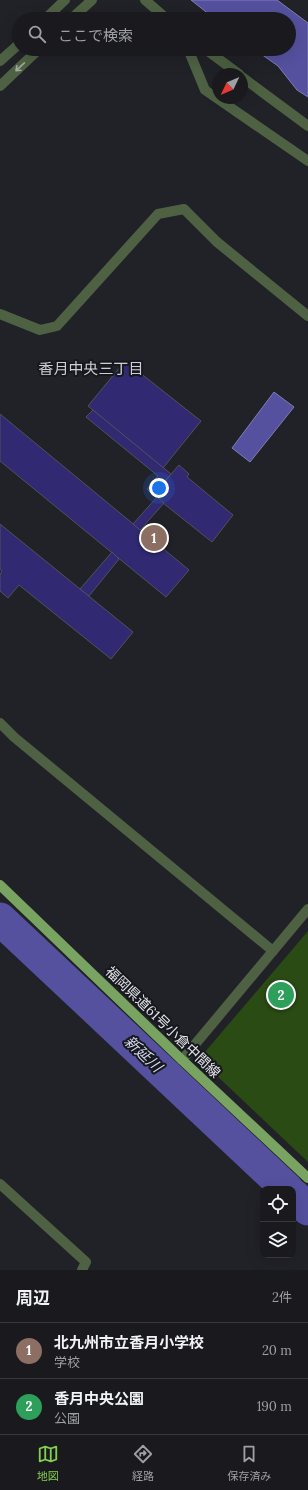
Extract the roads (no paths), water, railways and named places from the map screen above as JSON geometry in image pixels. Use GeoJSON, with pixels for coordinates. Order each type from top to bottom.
{"type":"FeatureCollection","features":[{"type":"Feature","properties":{"kind":"main road","name":"福岡県道61号小倉中間線"},"geometry":{"type":"LineString","coordinates":[[0,885],[182,1060],[308,1178]]}},
{"type":"Feature","properties":{"kind":"street"},"geometry":{"type":"LineString","coordinates":[[52,12],[65,0]]}},
{"type":"Feature","properties":{"kind":"street"},"geometry":{"type":"LineString","coordinates":[[79,12],[92,0]]}},
{"type":"Feature","properties":{"kind":"street"},"geometry":{"type":"LineString","coordinates":[[145,0],[159,12]]}},
{"type":"Feature","properties":{"kind":"street"},"geometry":{"type":"LineString","coordinates":[[0,61],[12,50]]}},
{"type":"Feature","properties":{"kind":"street"},"geometry":{"type":"LineString","coordinates":[[0,86],[32,56]]}},
{"type":"Feature","properties":{"kind":"street"},"geometry":{"type":"LineString","coordinates":[[191,56],[205,90],[308,161]]}},
{"type":"Feature","properties":{"kind":"street"},"geometry":{"type":"LineString","coordinates":[[215,56],[231,68]]}},
{"type":"Feature","properties":{"kind":"street"},"geometry":{"type":"LineString","coordinates":[[248,81],[308,126]]}},
{"type":"Feature","properties":{"kind":"street"},"geometry":{"type":"LineString","coordinates":[[0,314],[40,330],[57,326],[158,214],[184,209],[217,242],[308,316]]}},
{"type":"Feature","properties":{"kind":"street"},"geometry":{"type":"LineString","coordinates":[[0,723],[14,737],[272,951]]}},
{"type":"Feature","properties":{"kind":"street"},"geometry":{"type":"LineString","coordinates":[[182,1060],[308,909]]}},
{"type":"Feature","properties":{"kind":"street"},"geometry":{"type":"LineString","coordinates":[[0,1184],[86,1262],[82,1270]]}},
{"type":"Feature","properties":{"kind":"waterway","name":"新延川"},"geometry":{"type":"LineString","coordinates":[[0,919],[284,1186]]}},
{"type":"Feature","properties":{"kind":"waterway","name":"新延川"},"geometry":{"type":"LineString","coordinates":[[296,1198],[308,1209]]}},
{"type":"Feature","properties":{"kind":"place","name":"北九州市立香月小学校"},"geometry":{"type":"Point","coordinates":[154,538]}},
{"type":"Feature","properties":{"kind":"place","name":"香月中央公園"},"geometry":{"type":"Point","coordinates":[281,995]}},
{"type":"Feature","properties":{"kind":"district","name":"香月中央三丁目"},"geometry":{"type":"Point","coordinates":[91,369]}}]}
